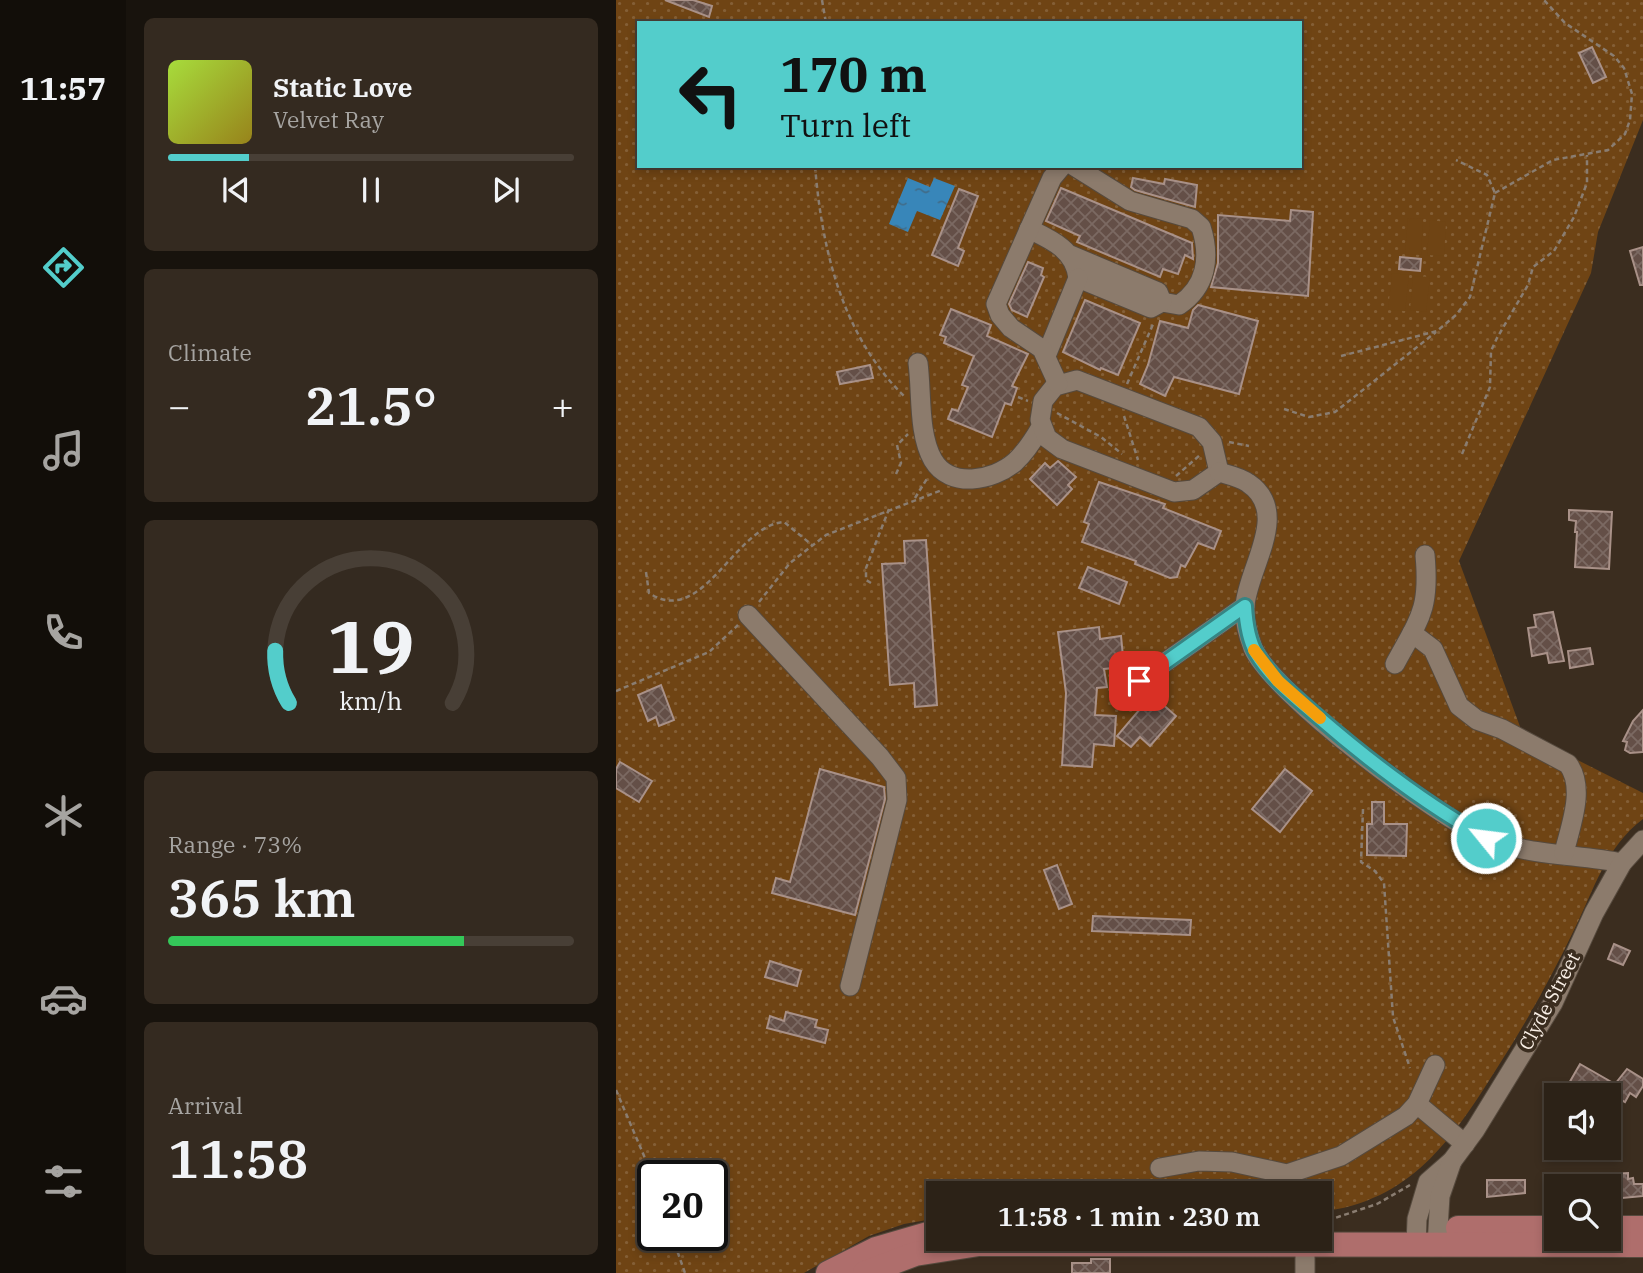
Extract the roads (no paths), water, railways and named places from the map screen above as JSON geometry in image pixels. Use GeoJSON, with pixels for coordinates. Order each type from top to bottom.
{"type":"FeatureCollection","features":[{"type":"Feature","properties":{"kind":"main road"},"geometry":{"type":"LineString","coordinates":[[1427,1236],[1544,1228]]}},
{"type":"Feature","properties":{"kind":"main road"},"geometry":{"type":"LineString","coordinates":[[1621,1228],[1643,1228]]}},
{"type":"Feature","properties":{"kind":"main road"},"geometry":{"type":"LineString","coordinates":[[828,1273],[876,1249],[926,1234]]}},
{"type":"Feature","properties":{"kind":"main road"},"geometry":{"type":"LineString","coordinates":[[1332,1234],[1643,1245]]}},
{"type":"Feature","properties":{"kind":"main road"},"geometry":{"type":"LineString","coordinates":[[864,1273],[915,1254],[934,1251]]}},
{"type":"Feature","properties":{"kind":"street"},"geometry":{"type":"LineString","coordinates":[[1058,384],[1046,356],[1005,321],[996,303],[1052,178],[1060,168]]}},
{"type":"Feature","properties":{"kind":"street"},"geometry":{"type":"LineString","coordinates":[[1077,168],[1130,201],[1192,219],[1201,227],[1205,259],[1202,283],[1197,292],[1179,305],[1162,302],[1151,308],[1078,278]]}},
{"type":"Feature","properties":{"kind":"street"},"geometry":{"type":"LineString","coordinates":[[1029,229],[1055,242],[1068,254],[1158,292],[1162,302]]}},
{"type":"Feature","properties":{"kind":"street"},"geometry":{"type":"LineString","coordinates":[[1046,356],[1078,278],[1068,254]]}},
{"type":"Feature","properties":{"kind":"street"},"geometry":{"type":"LineString","coordinates":[[918,363],[923,422],[933,460],[951,476],[975,479],[1012,465],[1041,427]]}},
{"type":"Feature","properties":{"kind":"street"},"geometry":{"type":"LineString","coordinates":[[1080,380],[1199,427],[1212,442],[1219,472],[1193,490],[1170,491],[1059,447],[1047,438],[1041,427],[1041,406],[1046,394],[1058,384],[1080,380]]}},
{"type":"Feature","properties":{"kind":"street"},"geometry":{"type":"LineString","coordinates":[[1219,472],[1250,484],[1262,498],[1268,515],[1265,538],[1245,606],[1251,640],[1270,672],[1348,743],[1402,785],[1436,809],[1486,838],[1507,845],[1622,863]]}},
{"type":"Feature","properties":{"kind":"street"},"geometry":{"type":"LineString","coordinates":[[1395,664],[1426,603],[1429,590],[1425,555]]}},
{"type":"Feature","properties":{"kind":"street"},"geometry":{"type":"LineString","coordinates":[[1123,692],[1245,606]]}},
{"type":"Feature","properties":{"kind":"street"},"geometry":{"type":"LineString","coordinates":[[748,615],[880,757],[896,778],[897,800],[850,986]]}},
{"type":"Feature","properties":{"kind":"street"},"geometry":{"type":"LineString","coordinates":[[1412,633],[1433,649],[1459,706],[1477,720],[1513,735],[1568,764],[1573,771],[1576,792],[1564,853]]}},
{"type":"Feature","properties":{"kind":"street","name":"Clyde Street"},"geometry":{"type":"LineString","coordinates":[[1427,1236],[1452,1161],[1553,1003],[1594,913],[1622,863],[1643,840]]}},
{"type":"Feature","properties":{"kind":"street"},"geometry":{"type":"LineString","coordinates":[[1160,1168],[1199,1161],[1232,1162],[1287,1174],[1341,1156],[1386,1130],[1417,1104],[1435,1065]]}},
{"type":"Feature","properties":{"kind":"street"},"geometry":{"type":"LineString","coordinates":[[1417,1104],[1465,1144]]}},
{"type":"Feature","properties":{"kind":"street"},"geometry":{"type":"LineString","coordinates":[[1305,1273],[1309,1251]]}},
{"type":"Feature","properties":{"kind":"water"},"geometry":{"type":"Polygon","coordinates":[[[908,178],[930,187],[934,178],[955,186],[940,220],[917,211],[908,232],[889,224],[908,178]]]}}]}
